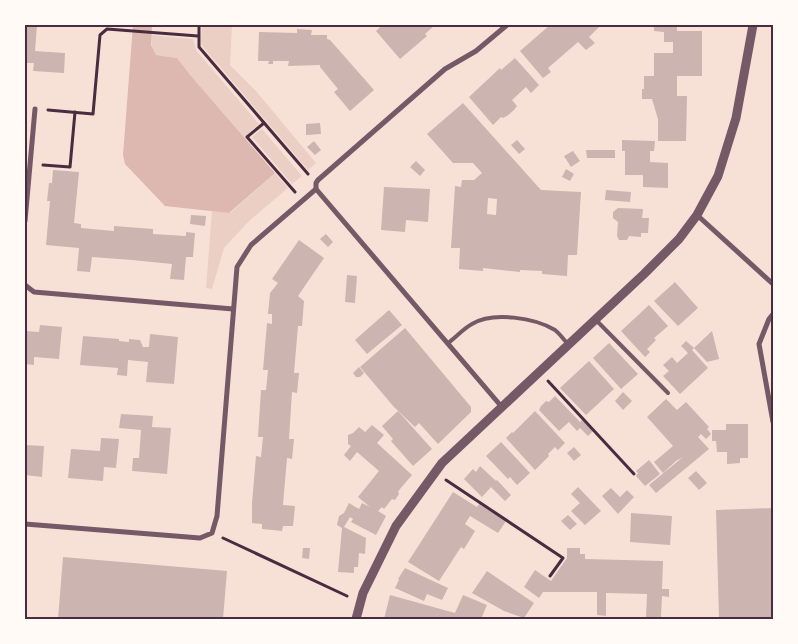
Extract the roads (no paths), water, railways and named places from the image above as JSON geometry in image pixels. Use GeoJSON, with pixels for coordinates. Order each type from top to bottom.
{"type":"FeatureCollection","features":[{"type":"Feature","properties":{"kind":"street"},"geometry":{"type":"LineString","coordinates":[[25,524],[200,538],[212,533],[217,516],[237,267],[251,245],[303,201],[316,186],[318,180],[445,69],[476,52],[507,25]]}},
{"type":"Feature","properties":{"kind":"street"},"geometry":{"type":"LineString","coordinates":[[356,619],[363,594],[396,526],[447,458],[678,240],[697,215],[718,176],[736,118],[753,25]]}},
{"type":"Feature","properties":{"kind":"street"},"geometry":{"type":"LineString","coordinates":[[25,221],[35,109]]}},
{"type":"Feature","properties":{"kind":"street"},"geometry":{"type":"LineString","coordinates":[[316,186],[502,406]]}},
{"type":"Feature","properties":{"kind":"street"},"geometry":{"type":"LineString","coordinates":[[697,215],[773,284]]}},
{"type":"Feature","properties":{"kind":"street"},"geometry":{"type":"LineString","coordinates":[[25,285],[34,292],[233,309]]}},
{"type":"Feature","properties":{"kind":"street"},"geometry":{"type":"LineString","coordinates":[[773,314],[769,319],[759,344],[773,422]]}},
{"type":"Feature","properties":{"kind":"lane"},"geometry":{"type":"LineString","coordinates":[[448,343],[473,323],[494,318],[515,318],[539,322],[556,331],[568,344]]}},
{"type":"Feature","properties":{"kind":"lane"},"geometry":{"type":"LineString","coordinates":[[596,319],[668,393]]}}]}
